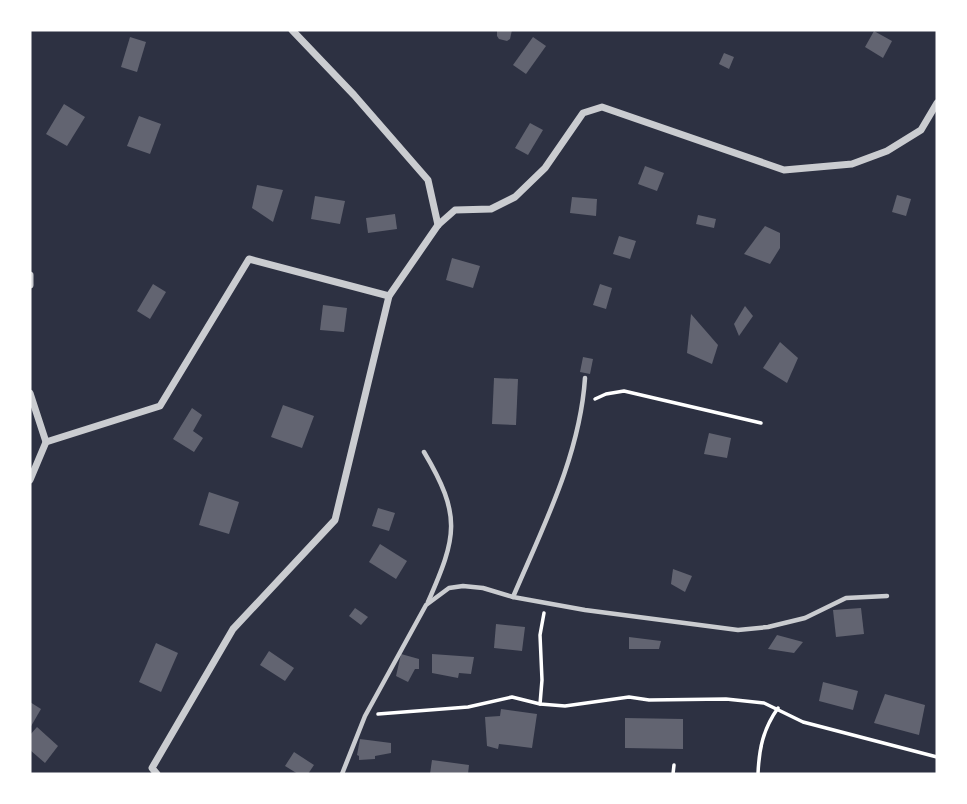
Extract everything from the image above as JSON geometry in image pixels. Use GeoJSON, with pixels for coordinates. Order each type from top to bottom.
{"type":"FeatureCollection","features":[{"type":"Feature","properties":{"kind":"street"},"geometry":{"type":"LineString","coordinates":[[292,30],[354,95],[428,180],[438,225]]}},
{"type":"Feature","properties":{"kind":"street"},"geometry":{"type":"LineString","coordinates":[[157,774],[152,768],[233,629],[335,520],[389,296],[438,225],[454,210],[491,209],[515,197],[545,168],[583,113],[602,107],[784,170],[852,164],[887,151],[920,130],[937,103]]}},
{"type":"Feature","properties":{"kind":"street"},"geometry":{"type":"LineString","coordinates":[[46,442],[160,406],[249,259],[389,296]]}},
{"type":"Feature","properties":{"kind":"street"},"geometry":{"type":"LineString","coordinates":[[30,275],[30,285]]}},
{"type":"Feature","properties":{"kind":"street"},"geometry":{"type":"LineString","coordinates":[[30,393],[46,442],[30,480]]}},
{"type":"Feature","properties":{"kind":"lane"},"geometry":{"type":"LineString","coordinates":[[513,597],[565,470],[583,404],[585,378]]}},
{"type":"Feature","properties":{"kind":"lane"},"geometry":{"type":"LineString","coordinates":[[342,774],[365,716],[426,605],[446,559],[452,520],[442,485],[424,452]]}},
{"type":"Feature","properties":{"kind":"lane"},"geometry":{"type":"LineString","coordinates":[[426,605],[449,588],[463,586],[585,610],[738,630],[768,627],[804,618],[846,598],[887,596]]}},
{"type":"Feature","properties":{"kind":"path"},"geometry":{"type":"LineString","coordinates":[[583,404],[606,394],[624,391],[761,423]]}},
{"type":"Feature","properties":{"kind":"path"},"geometry":{"type":"LineString","coordinates":[[540,704],[543,602]]}},
{"type":"Feature","properties":{"kind":"path"},"geometry":{"type":"LineString","coordinates":[[365,716],[468,707],[512,697],[540,704],[565,706],[629,696],[649,700],[734,699],[764,703],[803,722],[937,757]]}},
{"type":"Feature","properties":{"kind":"path"},"geometry":{"type":"LineString","coordinates":[[758,774],[765,725],[778,708]]}},
{"type":"Feature","properties":{"kind":"path"},"geometry":{"type":"LineString","coordinates":[[673,774],[674,765]]}},
{"type":"Feature","properties":{"kind":"building"},"geometry":{"type":"Polygon","coordinates":[[[497,30],[512,30],[510,39],[499,39],[497,30]]]}},
{"type":"Feature","properties":{"kind":"building"},"geometry":{"type":"Polygon","coordinates":[[[874,31],[892,41],[883,58],[865,47],[874,31]]]}},
{"type":"Feature","properties":{"kind":"building"},"geometry":{"type":"Polygon","coordinates":[[[130,37],[146,42],[137,72],[121,67],[130,37]]]}},
{"type":"Feature","properties":{"kind":"building"},"geometry":{"type":"Polygon","coordinates":[[[533,37],[546,46],[526,74],[513,65],[533,37]]]}},
{"type":"Feature","properties":{"kind":"building"},"geometry":{"type":"Polygon","coordinates":[[[724,53],[734,57],[729,69],[719,64],[724,53]]]}},
{"type":"Feature","properties":{"kind":"building"},"geometry":{"type":"Polygon","coordinates":[[[64,104],[85,117],[67,146],[46,134],[64,104]]]}},
{"type":"Feature","properties":{"kind":"building"},"geometry":{"type":"Polygon","coordinates":[[[139,116],[161,124],[150,154],[127,146],[139,116]]]}},
{"type":"Feature","properties":{"kind":"building"},"geometry":{"type":"Polygon","coordinates":[[[530,123],[543,130],[528,155],[515,148],[530,123]]]}},
{"type":"Feature","properties":{"kind":"building"},"geometry":{"type":"Polygon","coordinates":[[[645,166],[664,173],[657,191],[638,184],[645,166]]]}},
{"type":"Feature","properties":{"kind":"building"},"geometry":{"type":"Polygon","coordinates":[[[257,185],[283,190],[273,222],[252,208],[257,185]]]}},
{"type":"Feature","properties":{"kind":"building"},"geometry":{"type":"Polygon","coordinates":[[[897,195],[911,199],[906,216],[892,212],[897,195]]]}},
{"type":"Feature","properties":{"kind":"building"},"geometry":{"type":"Polygon","coordinates":[[[315,196],[345,201],[340,224],[311,219],[315,196]]]}},
{"type":"Feature","properties":{"kind":"building"},"geometry":{"type":"Polygon","coordinates":[[[572,197],[597,199],[596,216],[570,213],[572,197]]]}},
{"type":"Feature","properties":{"kind":"building"},"geometry":{"type":"Polygon","coordinates":[[[395,214],[397,229],[368,233],[366,218],[395,214]]]}},
{"type":"Feature","properties":{"kind":"building"},"geometry":{"type":"Polygon","coordinates":[[[698,215],[716,219],[714,228],[696,224],[698,215]]]}},
{"type":"Feature","properties":{"kind":"building"},"geometry":{"type":"Polygon","coordinates":[[[765,226],[780,233],[780,248],[770,264],[744,254],[765,226]]]}},
{"type":"Feature","properties":{"kind":"building"},"geometry":{"type":"Polygon","coordinates":[[[619,236],[636,241],[630,259],[613,254],[619,236]]]}},
{"type":"Feature","properties":{"kind":"building"},"geometry":{"type":"Polygon","coordinates":[[[452,258],[480,266],[473,288],[446,280],[452,258]]]}},
{"type":"Feature","properties":{"kind":"building"},"geometry":{"type":"Polygon","coordinates":[[[153,284],[166,292],[150,319],[137,311],[153,284]]]}},
{"type":"Feature","properties":{"kind":"building"},"geometry":{"type":"Polygon","coordinates":[[[600,284],[612,288],[606,309],[593,305],[600,284]]]}},
{"type":"Feature","properties":{"kind":"building"},"geometry":{"type":"Polygon","coordinates":[[[323,305],[347,308],[344,332],[320,330],[323,305]]]}},
{"type":"Feature","properties":{"kind":"building"},"geometry":{"type":"Polygon","coordinates":[[[745,306],[753,316],[739,336],[734,324],[745,306]]]}},
{"type":"Feature","properties":{"kind":"building"},"geometry":{"type":"Polygon","coordinates":[[[691,314],[718,345],[712,364],[687,353],[691,314]]]}},
{"type":"Feature","properties":{"kind":"building"},"geometry":{"type":"Polygon","coordinates":[[[780,342],[798,358],[787,383],[763,368],[780,342]]]}},
{"type":"Feature","properties":{"kind":"building"},"geometry":{"type":"Polygon","coordinates":[[[583,357],[593,359],[590,374],[580,372],[583,357]]]}},
{"type":"Feature","properties":{"kind":"building"},"geometry":{"type":"Polygon","coordinates":[[[494,378],[518,379],[516,425],[492,424],[494,378]]]}},
{"type":"Feature","properties":{"kind":"building"},"geometry":{"type":"Polygon","coordinates":[[[283,405],[314,416],[302,448],[271,437],[283,405]]]}},
{"type":"Feature","properties":{"kind":"building"},"geometry":{"type":"Polygon","coordinates":[[[192,408],[202,415],[193,431],[203,438],[194,452],[173,439],[192,408]]]}},
{"type":"Feature","properties":{"kind":"building"},"geometry":{"type":"Polygon","coordinates":[[[709,433],[731,438],[727,458],[704,454],[709,433]]]}},
{"type":"Feature","properties":{"kind":"building"},"geometry":{"type":"Polygon","coordinates":[[[209,492],[239,502],[229,534],[199,525],[209,492]]]}},
{"type":"Feature","properties":{"kind":"building"},"geometry":{"type":"Polygon","coordinates":[[[378,508],[395,513],[389,531],[372,526],[378,508]]]}},
{"type":"Feature","properties":{"kind":"building"},"geometry":{"type":"Polygon","coordinates":[[[380,544],[407,561],[396,579],[369,562],[380,544]]]}},
{"type":"Feature","properties":{"kind":"building"},"geometry":{"type":"Polygon","coordinates":[[[673,569],[692,576],[685,592],[671,584],[673,569]]]}},
{"type":"Feature","properties":{"kind":"building"},"geometry":{"type":"Polygon","coordinates":[[[355,608],[368,617],[361,625],[349,616],[355,608]]]}},
{"type":"Feature","properties":{"kind":"building"},"geometry":{"type":"Polygon","coordinates":[[[861,608],[864,634],[836,637],[833,610],[861,608]]]}},
{"type":"Feature","properties":{"kind":"building"},"geometry":{"type":"Polygon","coordinates":[[[496,624],[525,627],[522,651],[494,648],[496,624]]]}},
{"type":"Feature","properties":{"kind":"building"},"geometry":{"type":"Polygon","coordinates":[[[777,635],[803,642],[794,653],[768,649],[777,635]]]}},
{"type":"Feature","properties":{"kind":"building"},"geometry":{"type":"Polygon","coordinates":[[[629,637],[661,641],[659,649],[629,649],[629,637]]]}},
{"type":"Feature","properties":{"kind":"building"},"geometry":{"type":"Polygon","coordinates":[[[156,643],[178,653],[161,692],[139,682],[156,643]]]}},
{"type":"Feature","properties":{"kind":"building"},"geometry":{"type":"Polygon","coordinates":[[[269,651],[294,668],[285,681],[260,665],[269,651]]]}},
{"type":"Feature","properties":{"kind":"building"},"geometry":{"type":"Polygon","coordinates":[[[401,654],[419,659],[419,669],[415,669],[408,682],[396,676],[401,654]]]}},
{"type":"Feature","properties":{"kind":"building"},"geometry":{"type":"Polygon","coordinates":[[[432,654],[474,657],[471,674],[459,673],[458,678],[432,673],[432,654]]]}},
{"type":"Feature","properties":{"kind":"building"},"geometry":{"type":"Polygon","coordinates":[[[823,682],[858,691],[853,710],[819,701],[823,682]]]}},
{"type":"Feature","properties":{"kind":"building"},"geometry":{"type":"Polygon","coordinates":[[[885,694],[925,705],[919,735],[874,723],[885,694]]]}},
{"type":"Feature","properties":{"kind":"building"},"geometry":{"type":"Polygon","coordinates":[[[30,702],[41,709],[30,728],[30,702]]]}},
{"type":"Feature","properties":{"kind":"building"},"geometry":{"type":"Polygon","coordinates":[[[501,709],[537,714],[532,748],[499,744],[498,749],[487,746],[485,717],[500,716],[501,709]]]}},
{"type":"Feature","properties":{"kind":"building"},"geometry":{"type":"Polygon","coordinates":[[[625,718],[683,719],[683,749],[625,748],[625,718]]]}},
{"type":"Feature","properties":{"kind":"building"},"geometry":{"type":"Polygon","coordinates":[[[37,727],[58,746],[45,763],[30,750],[30,735],[37,727]]]}},
{"type":"Feature","properties":{"kind":"building"},"geometry":{"type":"Polygon","coordinates":[[[360,739],[391,743],[391,753],[375,756],[375,759],[359,760],[357,755],[360,739]]]}},
{"type":"Feature","properties":{"kind":"building"},"geometry":{"type":"Polygon","coordinates":[[[294,752],[314,765],[308,774],[298,774],[285,766],[294,752]]]}},
{"type":"Feature","properties":{"kind":"building"},"geometry":{"type":"Polygon","coordinates":[[[432,760],[469,765],[468,774],[430,774],[432,760]]]}}]}
